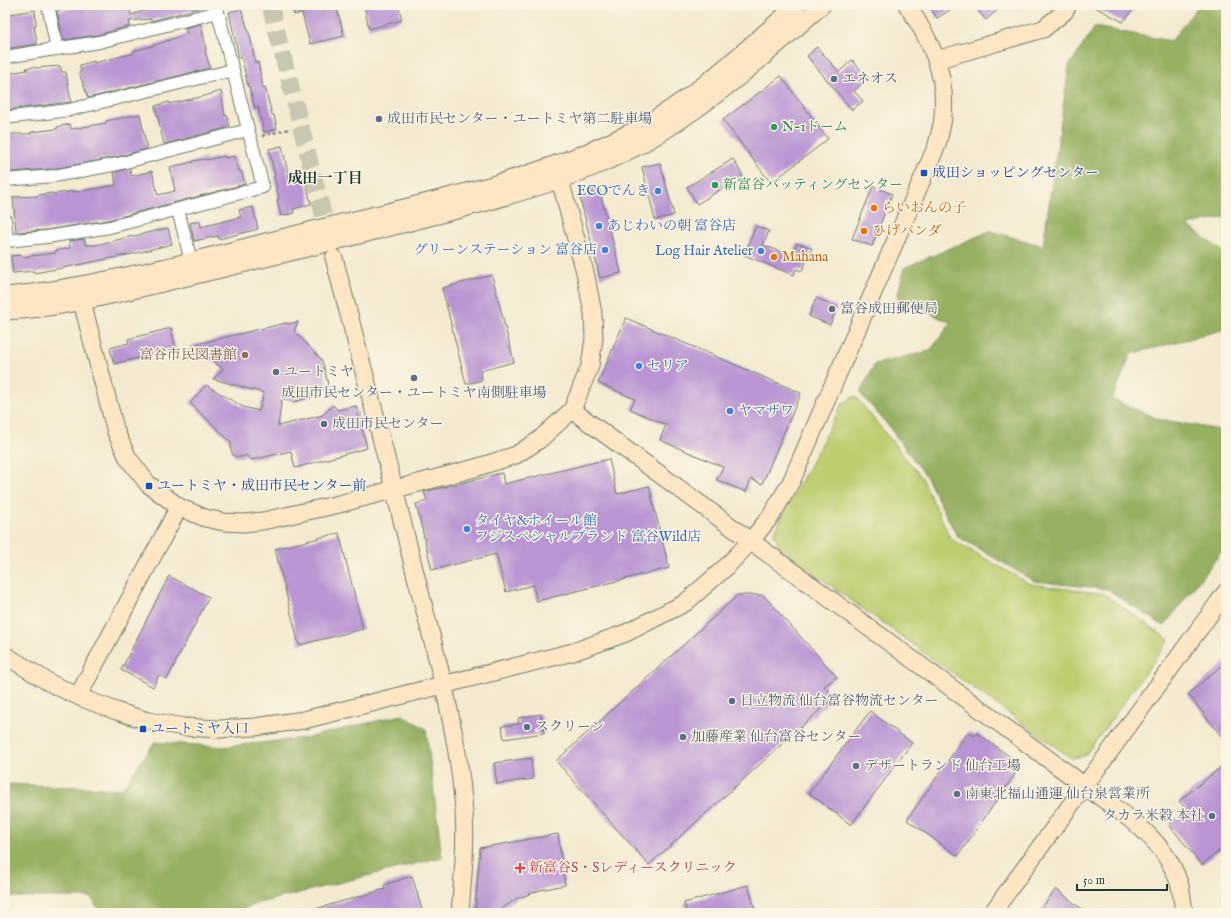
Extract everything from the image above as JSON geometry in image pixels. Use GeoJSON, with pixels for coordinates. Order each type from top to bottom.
{"type":"FeatureCollection","features":[{"type":"Feature","properties":{"kind":"street"},"geometry":{"type":"LineString","coordinates":[[48,5],[57,49]]}},
{"type":"Feature","properties":{"kind":"street"},"geometry":{"type":"LineString","coordinates":[[5,296],[30,294],[84,285],[190,261],[512,179],[599,148],[640,128],[710,81],[797,5]]}},
{"type":"Feature","properties":{"kind":"street"},"geometry":{"type":"LineString","coordinates":[[5,311],[30,310],[82,302],[270,257],[462,208],[560,180],[607,161],[636,147],[674,125],[704,104],[774,48],[822,5]]}},
{"type":"Feature","properties":{"kind":"street"},"geometry":{"type":"LineString","coordinates":[[5,655],[50,683],[78,696],[116,711],[148,721],[184,727],[219,729],[255,727],[304,720],[573,652],[626,634],[685,603],[726,567],[750,542],[771,516],[791,482],[937,145],[943,115],[943,86],[931,44],[908,5]]}},
{"type":"Feature","properties":{"kind":"street"},"geometry":{"type":"LineString","coordinates":[[936,60],[1043,29],[1064,12],[1068,5]]}},
{"type":"Feature","properties":{"kind":"street"},"geometry":{"type":"LineString","coordinates":[[5,56],[99,42],[217,9],[263,187],[110,227],[47,237],[6,241],[5,220]]}},
{"type":"Feature","properties":{"kind":"street"},"geometry":{"type":"LineString","coordinates":[[5,118],[69,110],[233,70]]}},
{"type":"Feature","properties":{"kind":"street"},"geometry":{"type":"LineString","coordinates":[[5,180],[54,176],[118,164],[250,134]]}},
{"type":"Feature","properties":{"kind":"street"},"geometry":{"type":"LineString","coordinates":[[82,302],[121,446],[128,458],[148,484],[179,507],[205,518],[224,522],[244,523],[263,521],[394,490],[516,455],[539,440],[572,410],[590,366],[594,338],[593,313],[560,180]]}},
{"type":"Feature","properties":{"kind":"street"},"geometry":{"type":"LineString","coordinates":[[178,210],[190,261]]}},
{"type":"Feature","properties":{"kind":"street"},"geometry":{"type":"LineString","coordinates":[[334,258],[443,685],[458,756],[464,798],[465,836],[460,913]]}},
{"type":"Feature","properties":{"kind":"street"},"geometry":{"type":"LineString","coordinates":[[572,410],[1147,833],[1167,856],[1180,886],[1184,913]]}},
{"type":"Feature","properties":{"kind":"street"},"geometry":{"type":"LineString","coordinates":[[78,696],[179,507]]}},
{"type":"Feature","properties":{"kind":"street"},"geometry":{"type":"LineString","coordinates":[[992,913],[1226,592]]}},
{"type":"Feature","properties":{"kind":"path"},"geometry":{"type":"LineString","coordinates":[[250,134],[289,129]]}},
{"type":"Feature","properties":{"kind":"green space"},"geometry":{"type":"Polygon","coordinates":[[[1199,5],[1226,5],[1226,217],[1187,225],[1226,254],[1226,329],[1131,354],[1112,399],[1158,419],[1226,431],[1226,546],[1164,626],[1107,589],[1034,581],[957,536],[926,476],[886,423],[860,393],[875,364],[930,351],[951,323],[897,298],[904,268],[990,231],[1043,246],[1069,66],[1095,27],[1171,41],[1199,5]]]}},
{"type":"Feature","properties":{"kind":"green space"},"geometry":{"type":"Polygon","coordinates":[[[855,396],[922,478],[951,539],[1030,584],[1104,594],[1169,640],[1085,756],[1071,758],[781,550],[774,533],[842,404],[855,396]]]}},
{"type":"Feature","properties":{"kind":"green space"},"geometry":{"type":"Polygon","coordinates":[[[402,715],[426,729],[442,857],[259,903],[230,913],[100,913],[91,897],[5,897],[5,781],[9,784],[122,789],[155,742],[223,747],[305,738],[402,715]]]}},
{"type":"Feature","properties":{"kind":"building"},"geometry":{"type":"Polygon","coordinates":[[[89,5],[129,5],[131,15],[163,5],[207,6],[151,21],[150,19],[129,21],[130,26],[97,35],[63,40],[57,11],[89,5]]]}},
{"type":"Feature","properties":{"kind":"building"},"geometry":{"type":"Polygon","coordinates":[[[292,5],[336,5],[344,36],[310,44],[302,13],[294,15],[292,5]]]}},
{"type":"Feature","properties":{"kind":"building"},"geometry":{"type":"Polygon","coordinates":[[[364,5],[398,5],[402,20],[369,29],[364,5]]]}},
{"type":"Feature","properties":{"kind":"building"},"geometry":{"type":"Polygon","coordinates":[[[941,5],[958,5],[937,18],[932,10],[941,5]]]}},
{"type":"Feature","properties":{"kind":"building"},"geometry":{"type":"Polygon","coordinates":[[[973,5],[1003,5],[986,20],[973,5]]]}},
{"type":"Feature","properties":{"kind":"building"},"geometry":{"type":"Polygon","coordinates":[[[1091,5],[1137,5],[1123,22],[1091,5]]]}},
{"type":"Feature","properties":{"kind":"building"},"geometry":{"type":"Polygon","coordinates":[[[241,9],[250,36],[255,63],[258,62],[263,88],[265,87],[277,129],[264,132],[258,107],[255,108],[249,86],[248,87],[242,58],[239,58],[229,12],[241,9]]]}},
{"type":"Feature","properties":{"kind":"building"},"geometry":{"type":"Polygon","coordinates":[[[35,10],[36,25],[34,25],[37,44],[5,49],[5,15],[35,10]]]}},
{"type":"Feature","properties":{"kind":"building"},"geometry":{"type":"Polygon","coordinates":[[[201,24],[205,51],[210,68],[88,98],[79,72],[81,72],[80,65],[134,53],[133,51],[187,34],[185,28],[201,24]]]}},
{"type":"Feature","properties":{"kind":"building"},"geometry":{"type":"Polygon","coordinates":[[[817,47],[839,72],[852,60],[868,78],[854,91],[863,101],[852,110],[807,56],[817,47]]]}},
{"type":"Feature","properties":{"kind":"building"},"geometry":{"type":"Polygon","coordinates":[[[60,66],[62,72],[66,72],[71,102],[5,110],[5,74],[27,70],[26,68],[60,66]]]}},
{"type":"Feature","properties":{"kind":"building"},"geometry":{"type":"Polygon","coordinates":[[[781,76],[828,139],[771,183],[723,120],[781,76]]]}},
{"type":"Feature","properties":{"kind":"building"},"geometry":{"type":"Polygon","coordinates":[[[221,91],[225,116],[227,115],[230,127],[164,144],[155,106],[205,96],[221,91]]]}},
{"type":"Feature","properties":{"kind":"building"},"geometry":{"type":"Polygon","coordinates":[[[140,114],[147,149],[116,157],[53,169],[10,172],[6,134],[31,134],[31,132],[57,129],[57,127],[70,124],[71,129],[106,123],[106,121],[140,114]]]}},
{"type":"Feature","properties":{"kind":"building"},"geometry":{"type":"Polygon","coordinates":[[[282,146],[290,182],[305,178],[311,204],[293,209],[294,213],[281,216],[269,149],[282,146]]]}},
{"type":"Feature","properties":{"kind":"building"},"geometry":{"type":"Polygon","coordinates":[[[224,156],[225,158],[234,156],[245,184],[108,220],[46,230],[16,232],[13,197],[76,192],[116,185],[114,172],[130,169],[131,176],[152,171],[158,195],[175,191],[170,167],[193,161],[224,156]]]}},
{"type":"Feature","properties":{"kind":"building"},"geometry":{"type":"Polygon","coordinates":[[[733,159],[743,176],[697,204],[687,187],[733,159]]]}},
{"type":"Feature","properties":{"kind":"building"},"geometry":{"type":"Polygon","coordinates":[[[660,163],[674,215],[655,220],[642,167],[660,163]]]}},
{"type":"Feature","properties":{"kind":"building"},"geometry":{"type":"Polygon","coordinates":[[[873,186],[892,194],[872,246],[852,239],[873,186]]]}},
{"type":"Feature","properties":{"kind":"building"},"geometry":{"type":"Polygon","coordinates":[[[599,188],[621,273],[600,278],[579,194],[599,188]]]}},
{"type":"Feature","properties":{"kind":"building"},"geometry":{"type":"Polygon","coordinates":[[[253,207],[258,229],[219,239],[218,236],[194,241],[190,223],[200,221],[201,227],[241,217],[239,210],[253,207]]]}},
{"type":"Feature","properties":{"kind":"building"},"geometry":{"type":"Polygon","coordinates":[[[756,226],[769,231],[763,245],[792,256],[797,243],[812,248],[802,271],[796,269],[794,275],[744,255],[756,226]]]}},
{"type":"Feature","properties":{"kind":"building"},"geometry":{"type":"Polygon","coordinates":[[[168,228],[172,244],[137,253],[62,268],[34,273],[34,271],[13,273],[11,256],[22,255],[23,257],[55,253],[55,251],[70,248],[69,241],[84,239],[86,245],[95,245],[168,228]]]}},
{"type":"Feature","properties":{"kind":"building"},"geometry":{"type":"Polygon","coordinates":[[[492,275],[514,362],[480,371],[482,380],[466,384],[442,288],[492,275]]]}},
{"type":"Feature","properties":{"kind":"building"},"geometry":{"type":"Polygon","coordinates":[[[816,298],[837,307],[830,325],[809,316],[816,298]]]}},
{"type":"Feature","properties":{"kind":"building"},"geometry":{"type":"Polygon","coordinates":[[[626,318],[801,393],[762,484],[751,479],[746,492],[717,480],[723,467],[660,440],[666,425],[630,409],[635,399],[598,383],[626,318]]]}},
{"type":"Feature","properties":{"kind":"building"},"geometry":{"type":"Polygon","coordinates":[[[298,322],[294,331],[322,360],[328,384],[317,395],[294,402],[282,398],[278,426],[323,415],[333,405],[338,410],[356,406],[367,448],[295,468],[291,451],[251,460],[246,455],[236,457],[233,455],[231,450],[231,442],[190,403],[206,385],[243,407],[259,411],[264,393],[213,379],[223,369],[192,345],[286,323],[298,322]]]}},
{"type":"Feature","properties":{"kind":"building"},"geometry":{"type":"Polygon","coordinates":[[[171,328],[176,349],[114,364],[110,348],[129,343],[128,339],[171,328]]]}},
{"type":"Feature","properties":{"kind":"building"},"geometry":{"type":"Polygon","coordinates":[[[609,459],[617,494],[649,486],[669,568],[537,601],[533,585],[506,592],[496,554],[432,570],[416,504],[427,501],[424,492],[502,473],[504,484],[609,459]]]}},
{"type":"Feature","properties":{"kind":"building"},"geometry":{"type":"Polygon","coordinates":[[[339,533],[363,629],[299,645],[275,549],[339,533]]]}},
{"type":"Feature","properties":{"kind":"building"},"geometry":{"type":"Polygon","coordinates":[[[169,576],[209,597],[167,679],[159,675],[153,687],[121,670],[169,576]]]}},
{"type":"Feature","properties":{"kind":"building"},"geometry":{"type":"Polygon","coordinates":[[[738,595],[763,595],[837,677],[824,686],[834,697],[649,865],[556,761],[738,595]]]}},
{"type":"Feature","properties":{"kind":"building"},"geometry":{"type":"Polygon","coordinates":[[[1226,662],[1226,742],[1188,694],[1226,662]]]}},
{"type":"Feature","properties":{"kind":"building"},"geometry":{"type":"Polygon","coordinates":[[[870,711],[912,743],[851,825],[809,793],[870,711]]]}},
{"type":"Feature","properties":{"kind":"building"},"geometry":{"type":"Polygon","coordinates":[[[541,714],[544,733],[504,739],[502,726],[519,724],[518,718],[541,714]]]}},
{"type":"Feature","properties":{"kind":"building"},"geometry":{"type":"Polygon","coordinates":[[[968,732],[975,736],[977,733],[1013,759],[1006,768],[1015,774],[958,856],[907,820],[968,732]]]}},
{"type":"Feature","properties":{"kind":"building"},"geometry":{"type":"Polygon","coordinates":[[[531,758],[533,779],[497,784],[494,763],[531,758]]]}},
{"type":"Feature","properties":{"kind":"building"},"geometry":{"type":"Polygon","coordinates":[[[1226,763],[1226,845],[1202,865],[1169,825],[1187,810],[1179,801],[1226,763]]]}},
{"type":"Feature","properties":{"kind":"building"},"geometry":{"type":"Polygon","coordinates":[[[558,834],[565,885],[540,890],[516,899],[496,913],[475,913],[480,848],[558,834]]]}},
{"type":"Feature","properties":{"kind":"building"},"geometry":{"type":"Polygon","coordinates":[[[412,876],[423,913],[313,913],[312,910],[385,889],[384,885],[412,876]]]}},
{"type":"Feature","properties":{"kind":"building"},"geometry":{"type":"Polygon","coordinates":[[[748,885],[756,913],[687,913],[684,903],[748,885]]]}},
{"type":"Feature","properties":{"kind":"building"},"geometry":{"type":"Polygon","coordinates":[[[1056,889],[1087,913],[1038,913],[1056,889]]]}},
{"type":"Feature","properties":{"kind":"tunnel"},"geometry":{"type":"LineString","coordinates":[[270,5],[330,241]]}},
{"type":"Feature","properties":{"kind":"place","name":"エネオス"},"geometry":{"type":"Point","coordinates":[834,79]}},
{"type":"Feature","properties":{"kind":"place","name":"成田市民センター・ユートミヤ第二駐車場"},"geometry":{"type":"Point","coordinates":[379,119]}},
{"type":"Feature","properties":{"kind":"place","name":"N-1ドーム"},"geometry":{"type":"Point","coordinates":[774,127]}},
{"type":"Feature","properties":{"kind":"place","name":"成田ショッピングセンター"},"geometry":{"type":"Point","coordinates":[924,173]}},
{"type":"Feature","properties":{"kind":"place","name":"新富谷バッティングセンター"},"geometry":{"type":"Point","coordinates":[715,185]}},
{"type":"Feature","properties":{"kind":"place","name":"ECOでんき"},"geometry":{"type":"Point","coordinates":[658,191]}},
{"type":"Feature","properties":{"kind":"place","name":"らいおんの子"},"geometry":{"type":"Point","coordinates":[874,208]}},
{"type":"Feature","properties":{"kind":"place","name":"あじわいの朝 富谷店"},"geometry":{"type":"Point","coordinates":[599,226]}},
{"type":"Feature","properties":{"kind":"place","name":"ひげパンダ"},"geometry":{"type":"Point","coordinates":[864,231]}},
{"type":"Feature","properties":{"kind":"place","name":"グリーンステーション 富谷店"},"geometry":{"type":"Point","coordinates":[605,250]}},
{"type":"Feature","properties":{"kind":"place","name":"Log Hair Atelier"},"geometry":{"type":"Point","coordinates":[761,251]}},
{"type":"Feature","properties":{"kind":"place","name":"Mahana"},"geometry":{"type":"Point","coordinates":[774,257]}},
{"type":"Feature","properties":{"kind":"place","name":"富谷成田郵便局"},"geometry":{"type":"Point","coordinates":[832,309]}},
{"type":"Feature","properties":{"kind":"place","name":"富谷市民図書館"},"geometry":{"type":"Point","coordinates":[245,355]}},
{"type":"Feature","properties":{"kind":"place","name":"セリア"},"geometry":{"type":"Point","coordinates":[639,366]}},
{"type":"Feature","properties":{"kind":"place","name":"ユートミヤ"},"geometry":{"type":"Point","coordinates":[276,372]}},
{"type":"Feature","properties":{"kind":"place","name":"成田市民センター・ユートミヤ南側駐車場"},"geometry":{"type":"Point","coordinates":[414,378]}},
{"type":"Feature","properties":{"kind":"place","name":"ヤマザワ"},"geometry":{"type":"Point","coordinates":[730,411]}},
{"type":"Feature","properties":{"kind":"place","name":"成田市民センター"},"geometry":{"type":"Point","coordinates":[324,424]}},
{"type":"Feature","properties":{"kind":"place","name":"ユートミヤ・成田市民センター前"},"geometry":{"type":"Point","coordinates":[149,486]}},
{"type":"Feature","properties":{"kind":"place","name":"タイヤ&ホイール館 フジスペシャルブランド 富谷Wild店"},"geometry":{"type":"Point","coordinates":[467,529]}},
{"type":"Feature","properties":{"kind":"place","name":"日立物流 仙台富谷物流センター"},"geometry":{"type":"Point","coordinates":[732,701]}},
{"type":"Feature","properties":{"kind":"place","name":"スクリーン"},"geometry":{"type":"Point","coordinates":[527,727]}},
{"type":"Feature","properties":{"kind":"place","name":"ユートミヤ入口"},"geometry":{"type":"Point","coordinates":[143,729]}},
{"type":"Feature","properties":{"kind":"place","name":"加藤産業 仙台富谷センター"},"geometry":{"type":"Point","coordinates":[683,737]}},
{"type":"Feature","properties":{"kind":"place","name":"デザートランド 仙台工場"},"geometry":{"type":"Point","coordinates":[856,766]}},
{"type":"Feature","properties":{"kind":"place","name":"南東北福山通運 仙台泉営業所"},"geometry":{"type":"Point","coordinates":[957,794]}},
{"type":"Feature","properties":{"kind":"place","name":"タカラ米穀 本社"},"geometry":{"type":"Point","coordinates":[1212,816]}},
{"type":"Feature","properties":{"kind":"place","name":"新富谷S・Sレディースクリニック"},"geometry":{"type":"Point","coordinates":[520,868]}},
{"type":"Feature","properties":{"kind":"district","name":"成田一丁目"},"geometry":{"type":"Point","coordinates":[325,178]}}]}
